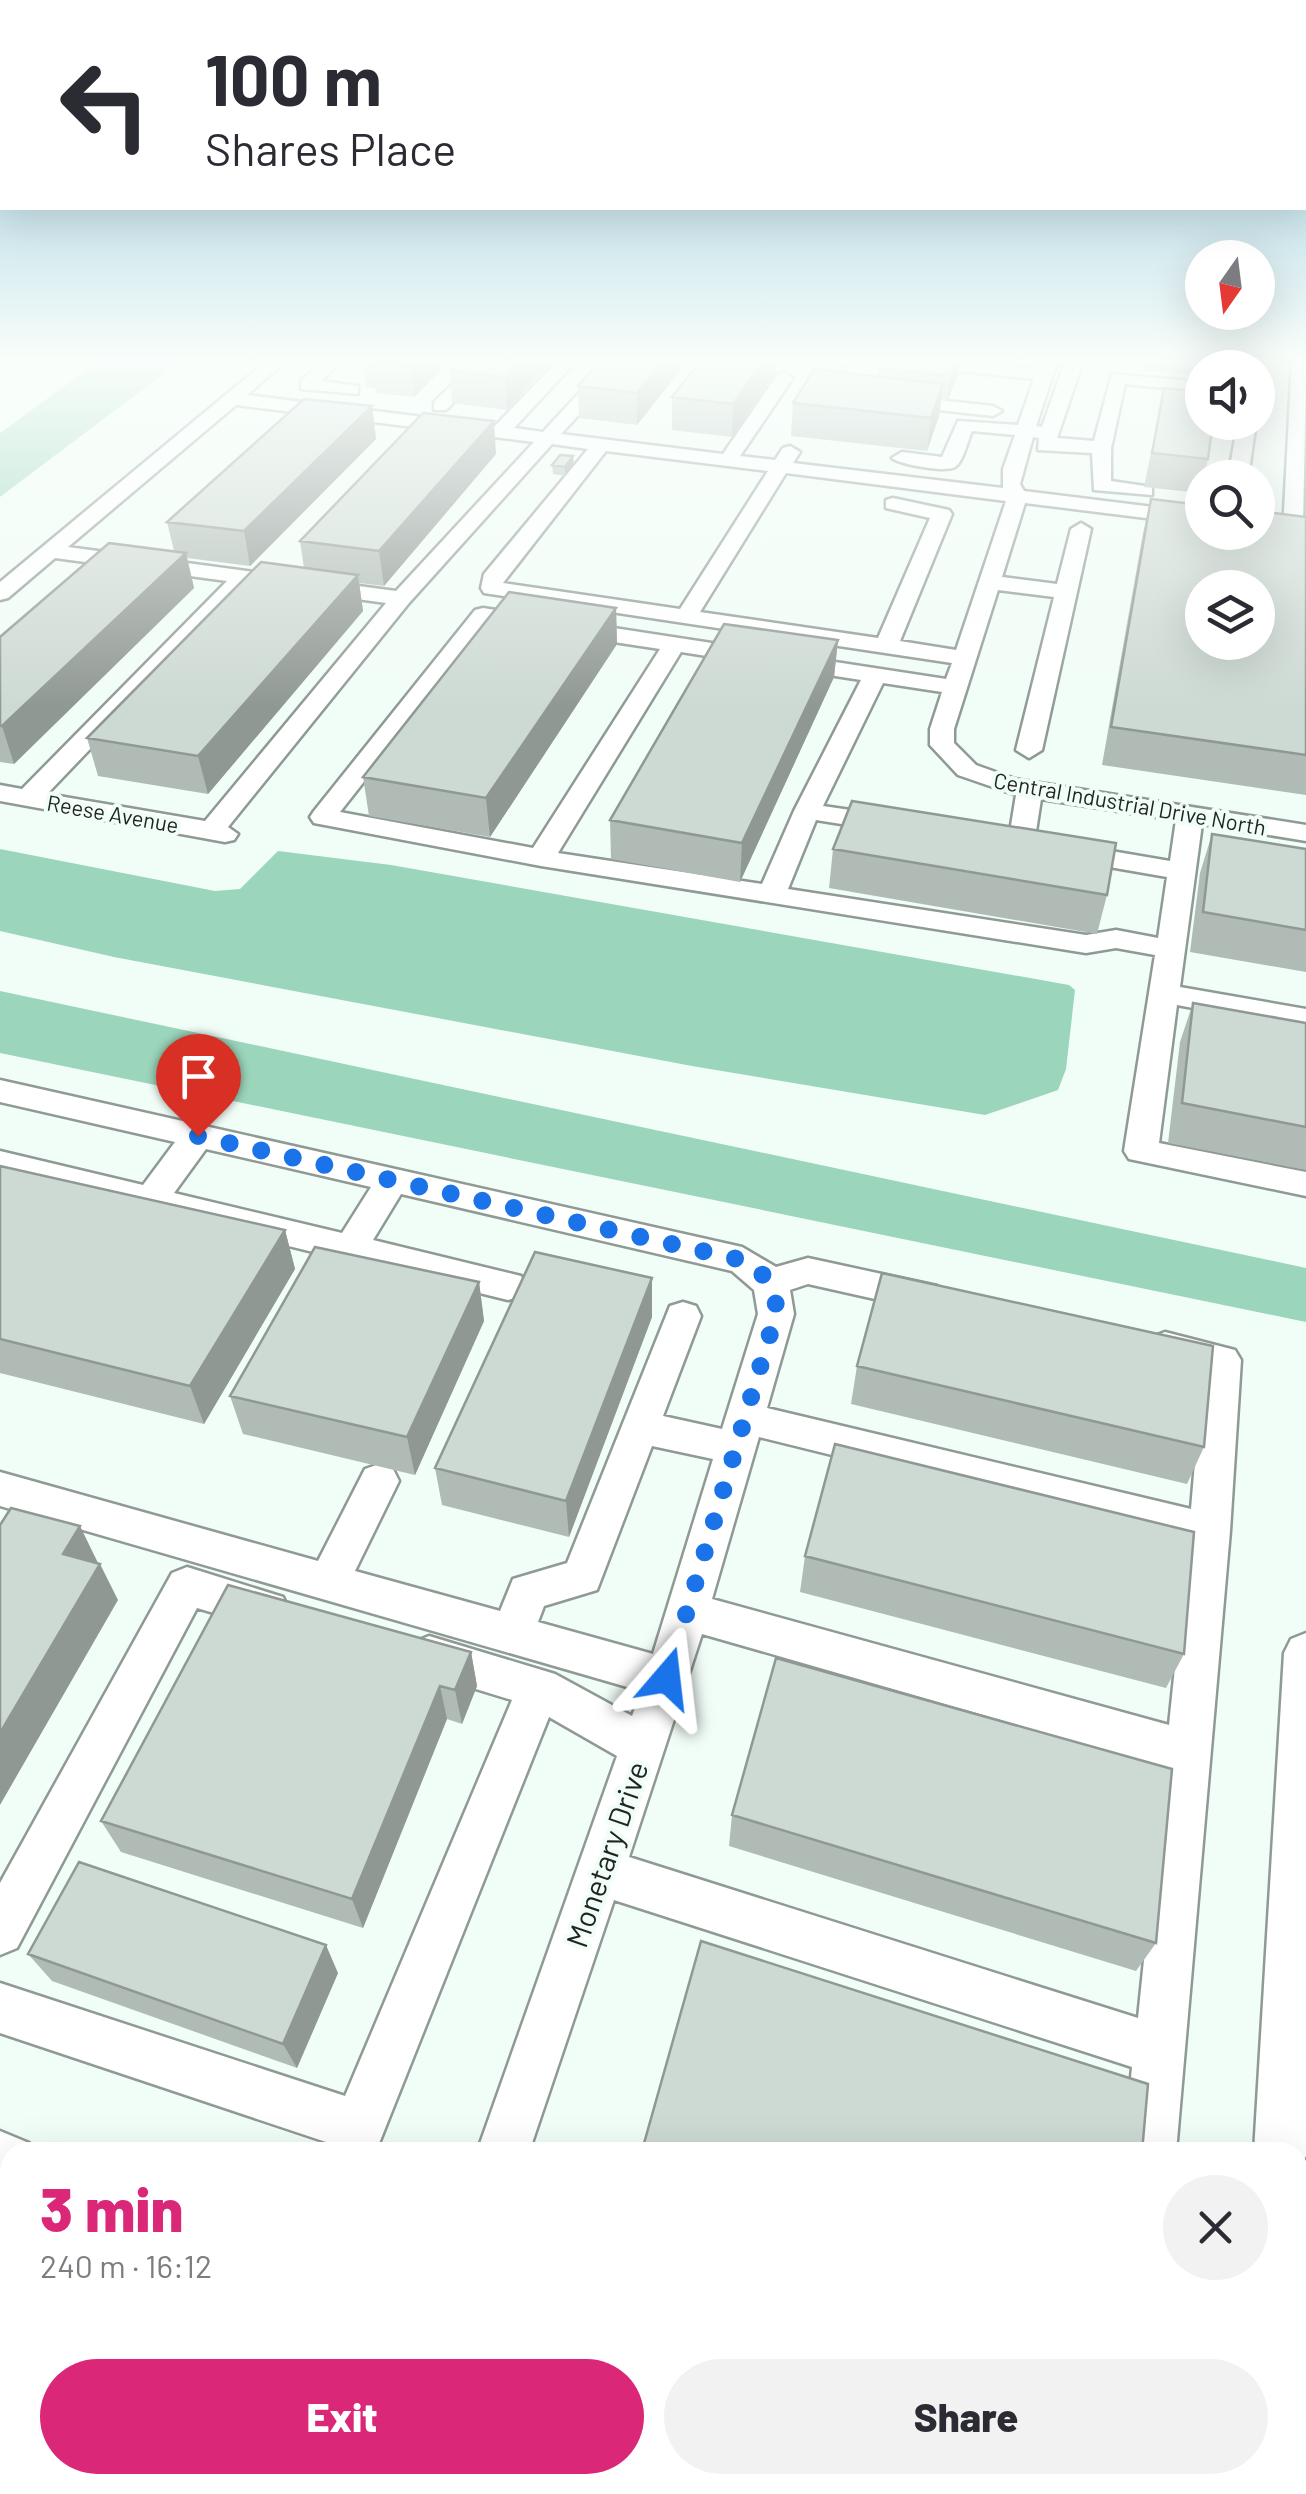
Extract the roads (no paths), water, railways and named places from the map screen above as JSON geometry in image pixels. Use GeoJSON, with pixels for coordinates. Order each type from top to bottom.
{"type":"FeatureCollection","features":[{"type":"Feature","properties":{"kind":"street"},"geometry":{"type":"LineString","coordinates":[[0,593],[141,475]]}},
{"type":"Feature","properties":{"kind":"street"},"geometry":{"type":"LineString","coordinates":[[50,551],[114,560],[147,556],[243,577],[283,575],[401,598],[512,475]]}},
{"type":"Feature","properties":{"kind":"street"},"geometry":{"type":"LineString","coordinates":[[582,475],[490,586],[508,593],[964,658]]}},
{"type":"Feature","properties":{"kind":"street"},"geometry":{"type":"LineString","coordinates":[[685,618],[775,475]]}},
{"type":"Feature","properties":{"kind":"street"},"geometry":{"type":"LineString","coordinates":[[849,475],[1185,517]]}},
{"type":"Feature","properties":{"kind":"street"},"geometry":{"type":"LineString","coordinates":[[1013,475],[1010,484],[1017,496],[955,687],[483,615],[322,817],[541,858],[1086,944],[1116,939],[1168,949]]}},
{"type":"Feature","properties":{"kind":"street"},"geometry":{"type":"LineString","coordinates":[[1017,496],[1031,490],[1036,475]]}},
{"type":"Feature","properties":{"kind":"street"},"geometry":{"type":"LineString","coordinates":[[1101,475],[1101,486],[1185,496]]}},
{"type":"Feature","properties":{"kind":"street"},"geometry":{"type":"LineString","coordinates":[[1292,530],[1299,475]]}},
{"type":"Feature","properties":{"kind":"street"},"geometry":{"type":"LineString","coordinates":[[874,502],[928,508],[942,514],[886,647]]}},
{"type":"Feature","properties":{"kind":"street"},"geometry":{"type":"LineString","coordinates":[[1030,750],[1081,529]]}},
{"type":"Feature","properties":{"kind":"street"},"geometry":{"type":"LineString","coordinates":[[86,585],[114,560]]}},
{"type":"Feature","properties":{"kind":"street"},"geometry":{"type":"LineString","coordinates":[[28,798],[243,577]]}},
{"type":"Feature","properties":{"kind":"street"},"geometry":{"type":"LineString","coordinates":[[989,582],[1066,592]]}},
{"type":"Feature","properties":{"kind":"street","name":"Reese Avenue"},"geometry":{"type":"LineString","coordinates":[[0,793],[215,832],[214,828],[401,598]]}},
{"type":"Feature","properties":{"kind":"street"},"geometry":{"type":"LineString","coordinates":[[541,858],[674,645]]}},
{"type":"Feature","properties":{"kind":"street"},"geometry":{"type":"LineString","coordinates":[[773,892],[807,811],[875,675]]}},
{"type":"Feature","properties":{"kind":"street","name":"Central Industrial Drive North"},"geometry":{"type":"LineString","coordinates":[[955,687],[941,736],[947,753],[957,763],[994,782],[1306,833]]}},
{"type":"Feature","properties":{"kind":"street"},"geometry":{"type":"LineString","coordinates":[[1030,789],[1011,843],[1181,863],[1218,862]]}},
{"type":"Feature","properties":{"kind":"street"},"geometry":{"type":"LineString","coordinates":[[807,811],[924,829]]}},
{"type":"Feature","properties":{"kind":"street"},"geometry":{"type":"LineString","coordinates":[[1190,814],[1141,1151],[1306,1184]]}},
{"type":"Feature","properties":{"kind":"street"},"geometry":{"type":"LineString","coordinates":[[1162,993],[1306,1019]]}},
{"type":"Feature","properties":{"kind":"street"},"geometry":{"type":"LineString","coordinates":[[0,1091],[742,1260],[765,1276],[808,1271],[958,1304]]}},
{"type":"Feature","properties":{"kind":"street"},"geometry":{"type":"LineString","coordinates":[[150,1200],[198,1136]]}},
{"type":"Feature","properties":{"kind":"street"},"geometry":{"type":"LineString","coordinates":[[0,1163],[508,1286]]}},
{"type":"Feature","properties":{"kind":"street"},"geometry":{"type":"LineString","coordinates":[[350,1248],[393,1180]]}},
{"type":"Feature","properties":{"kind":"street","name":"Monetary Drive"},"geometry":{"type":"LineString","coordinates":[[506,2142],[667,1678],[776,1314],[777,1298],[765,1276]]}},
{"type":"Feature","properties":{"kind":"street"},"geometry":{"type":"LineString","coordinates":[[512,1634],[528,1592],[582,1578],[682,1316]]}},
{"type":"Feature","properties":{"kind":"street"},"geometry":{"type":"LineString","coordinates":[[1128,1340],[1222,1360],[1210,1532],[1151,2142]]}},
{"type":"Feature","properties":{"kind":"street"},"geometry":{"type":"LineString","coordinates":[[640,1426],[740,1433],[1210,1532]]}},
{"type":"Feature","properties":{"kind":"street"},"geometry":{"type":"LineString","coordinates":[[328,1582],[379,1481]]}},
{"type":"Feature","properties":{"kind":"street"},"geometry":{"type":"LineString","coordinates":[[0,1490],[667,1678]]}},
{"type":"Feature","properties":{"kind":"street"},"geometry":{"type":"LineString","coordinates":[[0,1932],[187,1586],[298,1618]]}},
{"type":"Feature","properties":{"kind":"street"},"geometry":{"type":"LineString","coordinates":[[687,1610],[1188,1752]]}},
{"type":"Feature","properties":{"kind":"street"},"geometry":{"type":"LineString","coordinates":[[391,1645],[539,1688],[643,1746]]}},
{"type":"Feature","properties":{"kind":"street"},"geometry":{"type":"LineString","coordinates":[[1282,2142],[1306,1654]]}},
{"type":"Feature","properties":{"kind":"street"},"geometry":{"type":"LineString","coordinates":[[0,2008],[358,2127],[539,1688]]}},
{"type":"Feature","properties":{"kind":"street"},"geometry":{"type":"LineString","coordinates":[[600,1872],[1159,2050]]}}]}
